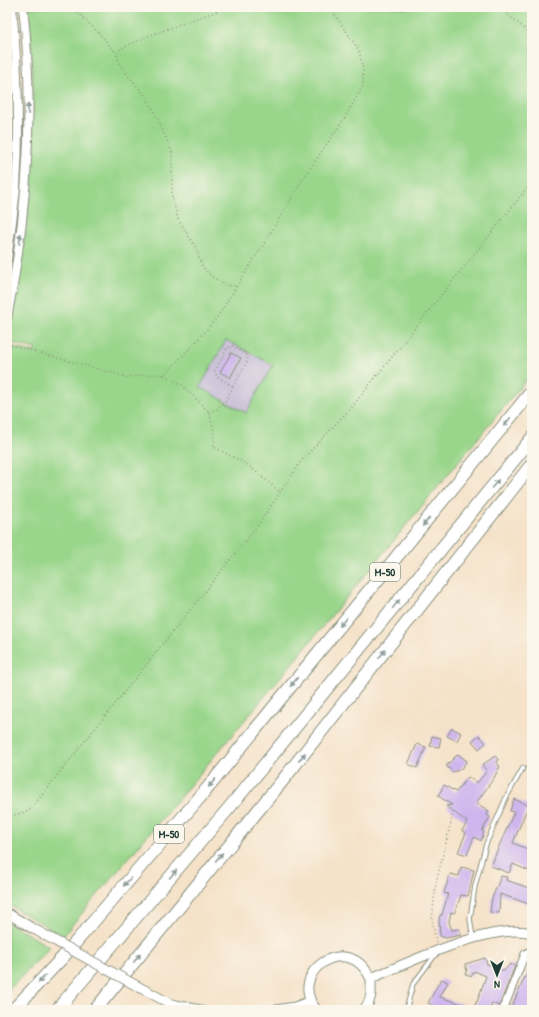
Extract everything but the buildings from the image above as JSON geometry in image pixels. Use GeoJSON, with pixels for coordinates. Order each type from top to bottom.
{"type":"FeatureCollection","features":[{"type":"Feature","properties":{"kind":"highway","name":"M-50"},"geometry":{"type":"LineString","coordinates":[[13,1010],[63,957],[206,790],[532,391]]}},
{"type":"Feature","properties":{"kind":"highway","name":"M-50"},"geometry":{"type":"LineString","coordinates":[[57,1010],[229,808],[532,438]]}},
{"type":"Feature","properties":{"kind":"highway"},"geometry":{"type":"LineString","coordinates":[[95,1010],[288,774],[532,464]]}},
{"type":"Feature","properties":{"kind":"main road"},"geometry":{"type":"LineString","coordinates":[[7,913],[171,1004],[200,1010]]}},
{"type":"Feature","properties":{"kind":"main road"},"geometry":{"type":"LineString","coordinates":[[370,978],[487,934],[523,930],[532,933]]}},
{"type":"Feature","properties":{"kind":"main road"},"geometry":{"type":"LineString","coordinates":[[317,1010],[311,1001],[308,990],[310,977],[317,966],[328,959],[340,957],[352,959],[363,966],[370,978],[372,994],[364,1010]]}},
{"type":"Feature","properties":{"kind":"main road"},"geometry":{"type":"LineString","coordinates":[[276,1010],[295,1007],[311,1001]]}},
{"type":"Feature","properties":{"kind":"street"},"geometry":{"type":"LineString","coordinates":[[7,260],[16,186],[18,109],[15,37],[12,7]]}},
{"type":"Feature","properties":{"kind":"street"},"geometry":{"type":"LineString","coordinates":[[7,319],[16,274],[26,186],[28,87],[23,7]]}},
{"type":"Feature","properties":{"kind":"street"},"geometry":{"type":"LineString","coordinates":[[503,1010],[526,954],[532,950]]}},
{"type":"Feature","properties":{"kind":"lane"},"geometry":{"type":"LineString","coordinates":[[473,939],[470,919],[475,886],[486,844],[506,798],[523,768]]}},
{"type":"Feature","properties":{"kind":"lane"},"geometry":{"type":"LineString","coordinates":[[406,1010],[413,984],[437,952]]}},
{"type":"Feature","properties":{"kind":"path"},"geometry":{"type":"LineString","coordinates":[[72,7],[98,32],[116,53],[122,68],[147,98],[157,117],[172,152],[172,197],[178,219],[196,248],[202,266],[211,276],[225,285],[237,286]]}},
{"type":"Feature","properties":{"kind":"path"},"geometry":{"type":"LineString","coordinates":[[116,53],[122,48],[148,36],[228,7]]}},
{"type":"Feature","properties":{"kind":"path"},"geometry":{"type":"LineString","coordinates":[[164,375],[216,319],[304,179],[344,119],[363,86],[363,70],[359,50],[331,7]]}},
{"type":"Feature","properties":{"kind":"path"},"geometry":{"type":"LineString","coordinates":[[382,7],[389,10],[401,11],[418,7]]}},
{"type":"Feature","properties":{"kind":"path"},"geometry":{"type":"LineString","coordinates":[[495,7],[500,8],[532,35]]}},
{"type":"Feature","properties":{"kind":"path"},"geometry":{"type":"LineString","coordinates":[[7,817],[29,811],[258,525],[302,460],[351,408],[532,182]]}},
{"type":"Feature","properties":{"kind":"path"},"geometry":{"type":"LineString","coordinates":[[7,344],[127,377],[155,374],[164,375],[181,384],[209,412],[215,435],[214,448],[248,465],[280,492]]}},
{"type":"Feature","properties":{"kind":"path"},"geometry":{"type":"LineString","coordinates":[[209,412],[217,409],[225,401],[248,360],[247,355],[233,346],[227,348],[215,371],[217,377],[233,386]]}},
{"type":"Feature","properties":{"kind":"path"},"geometry":{"type":"LineString","coordinates":[[437,952],[432,919],[436,883],[454,810]]}},
{"type":"Feature","properties":{"kind":"shaded area"},"geometry":{"type":"Polygon","coordinates":[[[226,340],[273,365],[246,413],[200,387],[226,340]]]}},
{"type":"Feature","properties":{"kind":"green space"},"geometry":{"type":"Polygon","coordinates":[[[29,7],[532,7],[532,373],[271,689],[63,936],[7,904],[7,349],[11,347],[34,352],[36,349],[12,343],[8,335],[18,279],[29,196],[32,142],[31,34],[29,7]],[[226,340],[200,387],[246,413],[273,365],[226,340]]]}},
{"type":"Feature","properties":{"kind":"green space"},"geometry":{"type":"Polygon","coordinates":[[[7,922],[50,947],[7,992],[7,922]]]}}]}
